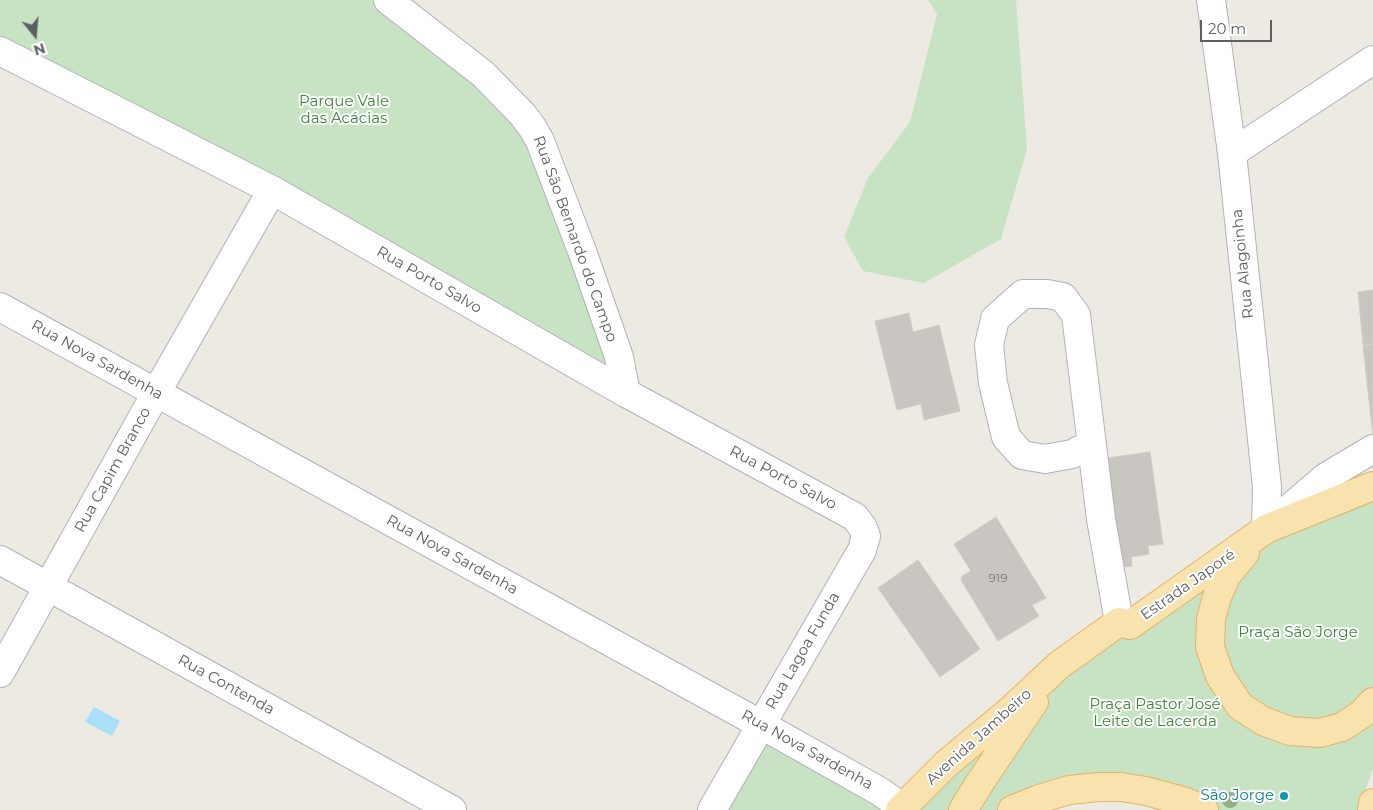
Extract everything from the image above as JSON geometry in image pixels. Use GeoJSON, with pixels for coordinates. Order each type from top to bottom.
{"type":"FeatureCollection","features":[{"type":"Feature","properties":{"kind":"main road","name":"Estrada Japoré"},"geometry":{"type":"LineString","coordinates":[[1059,666],[1119,622],[1130,625],[1266,529],[1373,486]]}},
{"type":"Feature","properties":{"kind":"main road"},"geometry":{"type":"LineString","coordinates":[[1266,529],[1226,576],[1217,597],[1211,619],[1210,648],[1220,676],[1240,706],[1263,721],[1290,731],[1320,733],[1342,727],[1362,714],[1373,702]]}},
{"type":"Feature","properties":{"kind":"main road"},"geometry":{"type":"LineString","coordinates":[[963,810],[1059,666]]}},
{"type":"Feature","properties":{"kind":"main road","name":"Avenida Jambeiro"},"geometry":{"type":"LineString","coordinates":[[901,809],[946,764],[1012,709],[1059,666]]}},
{"type":"Feature","properties":{"kind":"main road"},"geometry":{"type":"LineString","coordinates":[[1012,810],[1069,790],[1121,787],[1146,791],[1204,810]]}},
{"type":"Feature","properties":{"kind":"main road"},"geometry":{"type":"LineString","coordinates":[[1372,810],[1373,803]]}},
{"type":"Feature","properties":{"kind":"street","name":"Rua São Bernardo do Campo"},"geometry":{"type":"LineString","coordinates":[[388,0],[483,74],[523,115],[532,127],[540,141],[582,250],[618,358],[626,393]]}},
{"type":"Feature","properties":{"kind":"street","name":"Rua Alagoinha"},"geometry":{"type":"LineString","coordinates":[[1211,0],[1232,153],[1267,487],[1266,529]]}},
{"type":"Feature","properties":{"kind":"street","name":"Rua Porto Salvo"},"geometry":{"type":"LineString","coordinates":[[0,52],[272,190],[626,393],[855,517]]}},
{"type":"Feature","properties":{"kind":"street"},"geometry":{"type":"LineString","coordinates":[[1232,153],[1373,60]]}},
{"type":"Feature","properties":{"kind":"street","name":"Rua Capim Branco"},"geometry":{"type":"LineString","coordinates":[[0,673],[272,190]]}},
{"type":"Feature","properties":{"kind":"street"},"geometry":{"type":"LineString","coordinates":[[1092,444],[1072,454],[1045,459],[1022,455],[1006,437],[993,383],[989,345],[996,320],[1023,294],[1047,294],[1063,297],[1076,315],[1092,444],[1101,519],[1119,622]]}},
{"type":"Feature","properties":{"kind":"street","name":"Rua Nova Sardenha"},"geometry":{"type":"LineString","coordinates":[[0,307],[760,724],[879,791],[901,809]]}},
{"type":"Feature","properties":{"kind":"street","name":"Estrada Japoré"},"geometry":{"type":"LineString","coordinates":[[1266,529],[1326,477],[1373,449]]}},
{"type":"Feature","properties":{"kind":"street","name":"Rua Lagoa Funda"},"geometry":{"type":"LineString","coordinates":[[712,810],[862,550],[866,536],[855,517]]}},
{"type":"Feature","properties":{"kind":"street","name":"Rua Contenda"},"geometry":{"type":"LineString","coordinates":[[0,560],[452,810]]}},
{"type":"Feature","properties":{"kind":"green space","name":"Parque Vale das Acácias"},"geometry":{"type":"Polygon","coordinates":[[[0,0],[383,0],[536,122],[635,392],[0,52],[0,0]]]}},
{"type":"Feature","properties":{"kind":"green space"},"geometry":{"type":"Polygon","coordinates":[[[928,0],[1016,0],[1027,149],[1001,239],[924,283],[863,271],[844,237],[868,178],[910,122],[937,14],[928,0]]]}},
{"type":"Feature","properties":{"kind":"green space","name":"Praça Pastor José Leite de Lacerda"},"geometry":{"type":"Polygon","coordinates":[[[1373,502],[1373,768],[1360,810],[1184,810],[1081,793],[1031,810],[919,810],[1065,669],[1265,542],[1373,502]]]}},
{"type":"Feature","properties":{"kind":"green space"},"geometry":{"type":"Polygon","coordinates":[[[758,725],[905,810],[711,810],[758,725]]]}},
{"type":"Feature","properties":{"kind":"water"},"geometry":{"type":"Polygon","coordinates":[[[94,707],[120,721],[112,736],[85,722],[94,707]]]}},
{"type":"Feature","properties":{"kind":"building"},"geometry":{"type":"Polygon","coordinates":[[[1373,290],[1373,344],[1363,345],[1358,292],[1373,290]]]}},
{"type":"Feature","properties":{"kind":"building"},"geometry":{"type":"Polygon","coordinates":[[[909,313],[913,332],[939,325],[960,411],[924,420],[921,404],[897,410],[875,321],[909,313]]]}},
{"type":"Feature","properties":{"kind":"building"},"geometry":{"type":"Polygon","coordinates":[[[1373,345],[1373,436],[1363,346],[1373,345]]]}},
{"type":"Feature","properties":{"kind":"building"},"geometry":{"type":"Polygon","coordinates":[[[1150,452],[1163,544],[1148,546],[1149,554],[1131,557],[1132,566],[1114,568],[1099,459],[1150,452]]]}},
{"type":"Feature","properties":{"kind":"building"},"geometry":{"type":"Polygon","coordinates":[[[996,517],[1046,598],[1032,605],[1039,616],[998,641],[961,580],[962,576],[971,571],[954,544],[996,517]]]}},
{"type":"Feature","properties":{"kind":"building"},"geometry":{"type":"Polygon","coordinates":[[[918,560],[980,649],[940,677],[878,588],[918,560]]]}},
{"type":"Feature","properties":{"kind":"place","name":"São Jorge"},"geometry":{"type":"Point","coordinates":[1284,796]}},
{"type":"Feature","properties":{"kind":"park label","name":"Praça São Jorge"},"geometry":{"type":"Point","coordinates":[1298,633]}}]}
